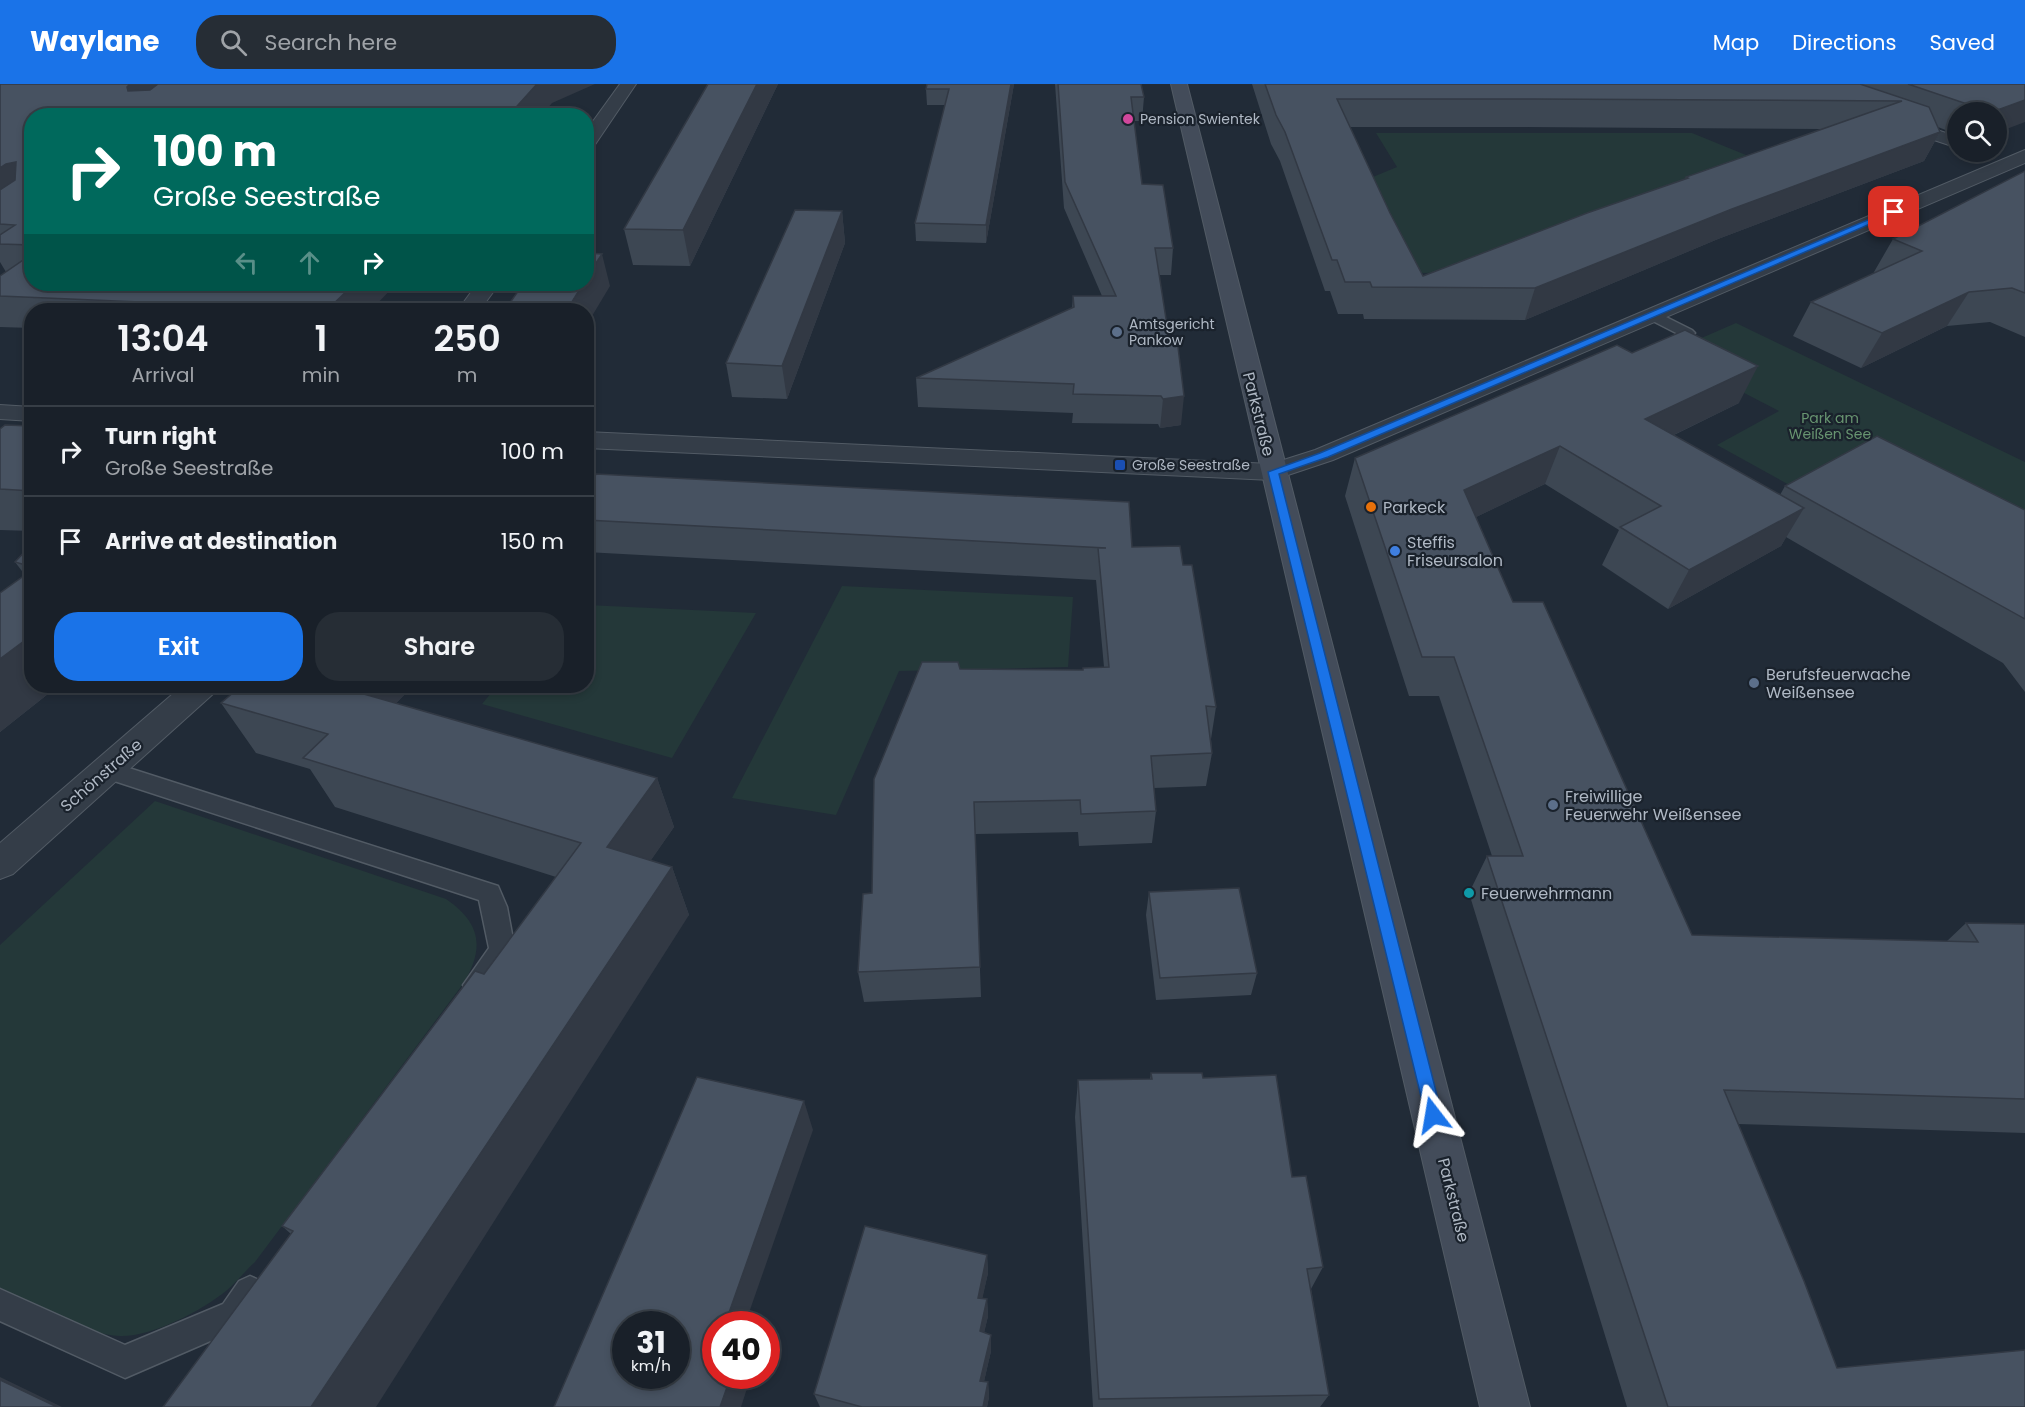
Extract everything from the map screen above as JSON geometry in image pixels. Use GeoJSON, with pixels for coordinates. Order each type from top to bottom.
{"type":"FeatureCollection","features":[{"type":"Feature","properties":{"kind":"street"},"geometry":{"type":"LineString","coordinates":[[594,133],[628,84]]}},
{"type":"Feature","properties":{"kind":"street","name":"Parkstraße"},"geometry":{"type":"LineString","coordinates":[[1179,84],[1505,1407]]}},
{"type":"Feature","properties":{"kind":"street"},"geometry":{"type":"LineString","coordinates":[[1880,116],[1947,139]]}},
{"type":"Feature","properties":{"kind":"street"},"geometry":{"type":"LineString","coordinates":[[594,440],[1273,472],[1324,455],[2018,159]]}},
{"type":"Feature","properties":{"kind":"street"},"geometry":{"type":"LineString","coordinates":[[474,303],[484,291]]}},
{"type":"Feature","properties":{"kind":"street"},"geometry":{"type":"LineString","coordinates":[[0,412],[24,414]]}},
{"type":"Feature","properties":{"kind":"street","name":"Schönstraße"},"geometry":{"type":"LineString","coordinates":[[0,864],[194,693]]}},
{"type":"Feature","properties":{"kind":"lane"},"geometry":{"type":"LineString","coordinates":[[1652,315],[1687,333]]}},
{"type":"Feature","properties":{"kind":"lane"},"geometry":{"type":"LineString","coordinates":[[107,770],[489,892],[502,950],[463,1002]]}},
{"type":"Feature","properties":{"kind":"lane"},"geometry":{"type":"LineString","coordinates":[[0,1305],[125,1362],[234,1315],[267,1269]]}},
{"type":"Feature","properties":{"kind":"green space"},"geometry":{"type":"Polygon","coordinates":[[[1376,133],[1692,133],[1773,166],[1497,272],[1418,273],[1368,179],[1397,167],[1376,133]]]}},
{"type":"Feature","properties":{"kind":"green space","name":"Park am Weißen See"},"geometry":{"type":"Polygon","coordinates":[[[1736,323],[2025,462],[2025,565],[1811,497],[1717,445],[1779,411],[1667,353],[1736,323]]]}},
{"type":"Feature","properties":{"kind":"green space"},"geometry":{"type":"Polygon","coordinates":[[[842,586],[1073,597],[1068,667],[899,671],[836,815],[732,798],[842,586]]]}},
{"type":"Feature","properties":{"kind":"green space"},"geometry":{"type":"Polygon","coordinates":[[[594,605],[756,613],[672,758],[482,704],[491,693],[594,693],[594,605]]]}},
{"type":"Feature","properties":{"kind":"green space"},"geometry":{"type":"Polygon","coordinates":[[[155,801],[446,899],[467,917],[473,927],[477,948],[475,959],[463,984],[255,1262],[226,1291],[203,1307],[176,1321],[133,1335],[107,1335],[76,1325],[0,1288],[0,945],[155,801]]]}},
{"type":"Feature","properties":{"kind":"building"},"geometry":{"type":"Polygon","coordinates":[[[0,84],[130,84],[127,87],[128,91],[150,90],[158,84],[537,84],[515,108],[24,108],[24,245],[0,244],[0,235],[15,225],[0,224],[0,190],[15,180],[16,162],[0,168],[0,84]]]}},
{"type":"Feature","properties":{"kind":"building"},"geometry":{"type":"Polygon","coordinates":[[[708,84],[757,84],[683,230],[624,229],[708,84]]]}},
{"type":"Feature","properties":{"kind":"building"},"geometry":{"type":"Polygon","coordinates":[[[927,84],[1011,84],[986,225],[915,223],[949,89],[926,89],[927,84]]]}},
{"type":"Feature","properties":{"kind":"building"},"geometry":{"type":"Polygon","coordinates":[[[1058,84],[1141,84],[1144,97],[1131,97],[1142,184],[1163,185],[1173,248],[1155,248],[1169,338],[1177,339],[1184,396],[1163,399],[1161,396],[1073,394],[1074,384],[916,378],[1074,307],[1073,296],[1116,296],[1065,182],[1058,84]]]}},
{"type":"Feature","properties":{"kind":"building"},"geometry":{"type":"Polygon","coordinates":[[[1265,84],[1860,84],[1929,107],[1940,132],[1732,209],[1535,288],[1372,287],[1370,282],[1345,282],[1337,260],[1332,260],[1285,132],[1265,84]],[[1337,99],[1390,213],[1423,276],[1587,213],[1902,101],[1337,99]]]}},
{"type":"Feature","properties":{"kind":"building"},"geometry":{"type":"Polygon","coordinates":[[[1908,84],[2025,84],[2025,100],[2007,107],[2007,102],[1961,102],[1908,84]]]}},
{"type":"Feature","properties":{"kind":"building"},"geometry":{"type":"Polygon","coordinates":[[[2025,171],[2025,293],[2012,288],[1969,292],[1882,333],[1811,302],[1922,251],[1893,239],[2025,171]]]}},
{"type":"Feature","properties":{"kind":"building"},"geometry":{"type":"Polygon","coordinates":[[[795,210],[842,211],[782,366],[726,363],[795,210]]]}},
{"type":"Feature","properties":{"kind":"building"},"geometry":{"type":"Polygon","coordinates":[[[594,254],[602,254],[594,266],[594,254]]]}},
{"type":"Feature","properties":{"kind":"building"},"geometry":{"type":"Polygon","coordinates":[[[24,260],[24,291],[347,291],[334,303],[164,303],[0,296],[0,276],[24,260]]]}},
{"type":"Feature","properties":{"kind":"building"},"geometry":{"type":"Polygon","coordinates":[[[518,291],[579,291],[571,303],[510,303],[518,291]]]}},
{"type":"Feature","properties":{"kind":"building"},"geometry":{"type":"Polygon","coordinates":[[[1685,330],[1758,366],[1645,419],[1804,508],[1689,570],[1620,527],[1661,506],[1560,446],[1464,490],[1513,602],[1543,602],[1692,935],[1978,942],[1966,923],[2025,924],[2025,1099],[1724,1090],[1804,1281],[1837,1368],[2025,1350],[2025,1407],[1668,1407],[1487,856],[1523,856],[1454,657],[1422,657],[1355,458],[1617,345],[1632,353],[1685,330]]]}},
{"type":"Feature","properties":{"kind":"building"},"geometry":{"type":"Polygon","coordinates":[[[5,425],[24,426],[24,490],[0,489],[0,429],[5,425]]]}},
{"type":"Feature","properties":{"kind":"building"},"geometry":{"type":"Polygon","coordinates":[[[1877,436],[2025,510],[2025,619],[1785,486],[1877,436]]]}},
{"type":"Feature","properties":{"kind":"building"},"geometry":{"type":"Polygon","coordinates":[[[596,474],[1129,502],[1132,547],[1180,546],[1183,565],[1192,565],[1216,707],[1206,706],[1212,753],[1151,756],[1156,811],[1081,814],[1080,800],[974,802],[980,967],[858,972],[863,894],[872,893],[874,779],[922,662],[958,662],[960,669],[1083,670],[1083,668],[1109,667],[1098,548],[1106,548],[594,520],[594,477],[596,474]]]}},
{"type":"Feature","properties":{"kind":"building"},"geometry":{"type":"Polygon","coordinates":[[[24,552],[24,565],[15,562],[24,552]]]}},
{"type":"Feature","properties":{"kind":"building"},"geometry":{"type":"Polygon","coordinates":[[[24,576],[24,641],[0,659],[0,593],[24,576]]]}},
{"type":"Feature","properties":{"kind":"building"},"geometry":{"type":"Polygon","coordinates":[[[233,693],[360,693],[657,778],[607,847],[672,867],[311,1407],[163,1407],[293,1231],[282,1226],[475,971],[484,974],[581,843],[303,758],[328,734],[221,703],[233,693]]]}},
{"type":"Feature","properties":{"kind":"building"},"geometry":{"type":"Polygon","coordinates":[[[1239,888],[1257,973],[1160,978],[1149,892],[1239,888]]]}},
{"type":"Feature","properties":{"kind":"building"},"geometry":{"type":"Polygon","coordinates":[[[1151,1073],[1202,1073],[1203,1078],[1276,1075],[1292,1177],[1306,1176],[1323,1267],[1307,1269],[1329,1395],[1099,1399],[1078,1080],[1152,1079],[1151,1073]]]}},
{"type":"Feature","properties":{"kind":"building"},"geometry":{"type":"Polygon","coordinates":[[[697,1077],[804,1101],[730,1311],[702,1311],[702,1389],[726,1389],[720,1407],[554,1407],[697,1077]]]}},
{"type":"Feature","properties":{"kind":"building"},"geometry":{"type":"Polygon","coordinates":[[[865,1226],[987,1255],[978,1298],[987,1299],[980,1331],[991,1335],[980,1381],[988,1382],[983,1407],[862,1407],[814,1394],[865,1226]]]}},
{"type":"Feature","properties":{"kind":"building"},"geometry":{"type":"Polygon","coordinates":[[[0,1380],[57,1407],[0,1407],[0,1380]]]}},
{"type":"Feature","properties":{"kind":"place","name":"Pension Swientek"},"geometry":{"type":"Point","coordinates":[1128,119]}},
{"type":"Feature","properties":{"kind":"place","name":"Amtsgericht Pankow"},"geometry":{"type":"Point","coordinates":[1117,332]}},
{"type":"Feature","properties":{"kind":"place","name":"Große Seestraße"},"geometry":{"type":"Point","coordinates":[1120,465]}},
{"type":"Feature","properties":{"kind":"place","name":"Parkeck"},"geometry":{"type":"Point","coordinates":[1371,507]}},
{"type":"Feature","properties":{"kind":"place","name":"Steffis Friseursalon"},"geometry":{"type":"Point","coordinates":[1395,551]}},
{"type":"Feature","properties":{"kind":"place","name":"Berufsfeuerwache Weißensee"},"geometry":{"type":"Point","coordinates":[1754,683]}},
{"type":"Feature","properties":{"kind":"place","name":"Freiwillige Feuerwehr Weißensee"},"geometry":{"type":"Point","coordinates":[1553,805]}},
{"type":"Feature","properties":{"kind":"place","name":"Feuerwehrmann"},"geometry":{"type":"Point","coordinates":[1469,893]}},
{"type":"Feature","properties":{"kind":"route"},"geometry":{"type":"LineString","coordinates":[[1433,1115],[1273,472],[1324,455],[1894,212]]}}]}
